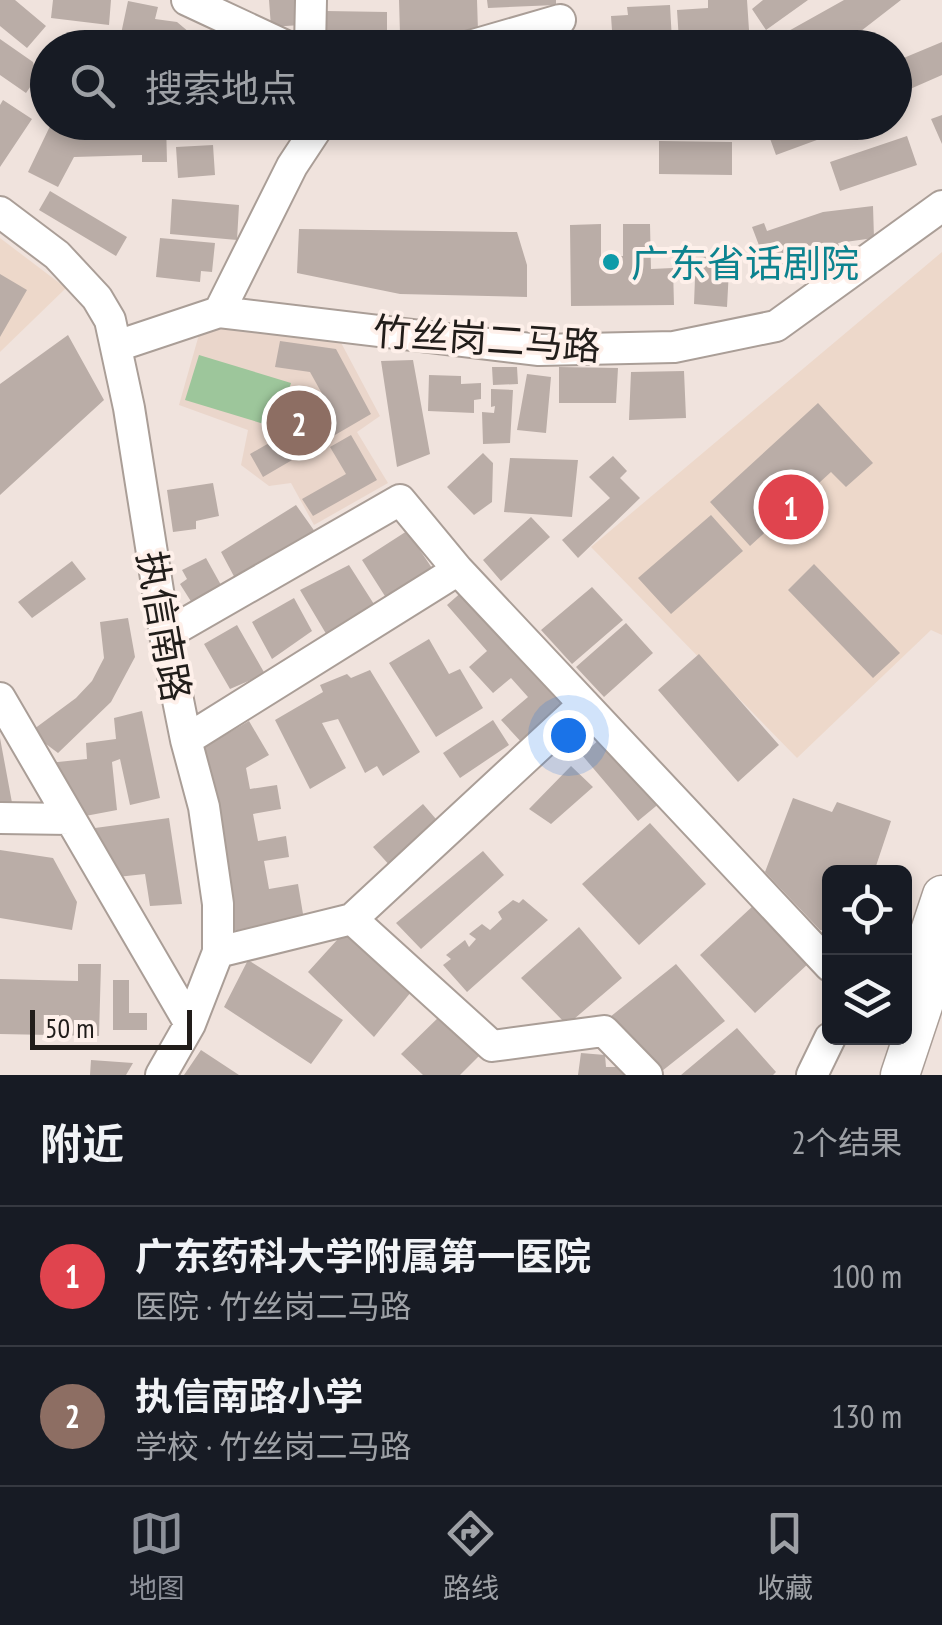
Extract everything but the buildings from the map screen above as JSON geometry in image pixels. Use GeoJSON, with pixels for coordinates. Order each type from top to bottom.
{"type":"FeatureCollection","features":[{"type":"Feature","properties":{"kind":"main road"},"geometry":{"type":"LineString","coordinates":[[912,996],[942,895]]}},
{"type":"Feature","properties":{"kind":"main road"},"geometry":{"type":"LineString","coordinates":[[912,1007],[942,949]]}},
{"type":"Feature","properties":{"kind":"main road"},"geometry":{"type":"LineString","coordinates":[[880,1075],[894,1045]]}},
{"type":"Feature","properties":{"kind":"main road"},"geometry":{"type":"LineString","coordinates":[[900,1075],[903,1045]]}},
{"type":"Feature","properties":{"kind":"street"},"geometry":{"type":"LineString","coordinates":[[187,0],[251,30]]}},
{"type":"Feature","properties":{"kind":"street"},"geometry":{"type":"LineString","coordinates":[[310,0],[310,30]]}},
{"type":"Feature","properties":{"kind":"street"},"geometry":{"type":"LineString","coordinates":[[525,30],[560,20]]}},
{"type":"Feature","properties":{"kind":"street"},"geometry":{"type":"LineString","coordinates":[[219,312],[292,166],[310,140]]}},
{"type":"Feature","properties":{"kind":"street","name":"竹丝岗二马路"},"geometry":{"type":"LineString","coordinates":[[118,346],[219,312],[539,350],[674,347],[776,326],[942,206]]}},
{"type":"Feature","properties":{"kind":"street","name":"执信南路"},"geometry":{"type":"LineString","coordinates":[[0,212],[80,278],[110,320],[118,346],[165,635],[204,806],[218,904],[218,952],[190,1024],[161,1075]]}},
{"type":"Feature","properties":{"kind":"street"},"geometry":{"type":"LineString","coordinates":[[165,635],[400,500],[458,570],[822,957]]}},
{"type":"Feature","properties":{"kind":"street"},"geometry":{"type":"LineString","coordinates":[[186,740],[458,570]]}},
{"type":"Feature","properties":{"kind":"street"},"geometry":{"type":"LineString","coordinates":[[0,698],[190,1024]]}},
{"type":"Feature","properties":{"kind":"street"},"geometry":{"type":"LineString","coordinates":[[218,952],[352,918],[584,704]]}},
{"type":"Feature","properties":{"kind":"street"},"geometry":{"type":"LineString","coordinates":[[0,818],[70,819]]}},
{"type":"Feature","properties":{"kind":"street"},"geometry":{"type":"LineString","coordinates":[[352,918],[492,1046],[604,1030],[646,1075]]}},
{"type":"Feature","properties":{"kind":"street"},"geometry":{"type":"LineString","coordinates":[[812,1075],[827,1045]]}},
{"type":"Feature","properties":{"kind":"shaded area"},"geometry":{"type":"Polygon","coordinates":[[[0,238],[66,288],[0,352],[0,238]]]}},
{"type":"Feature","properties":{"kind":"shaded area"},"geometry":{"type":"Polygon","coordinates":[[[942,252],[942,635],[931,630],[797,758],[591,547],[942,252]]]}},
{"type":"Feature","properties":{"kind":"shaded area"},"geometry":{"type":"Polygon","coordinates":[[[234,321],[338,337],[380,416],[357,432],[388,483],[314,525],[291,483],[269,486],[241,465],[248,430],[179,405],[200,331],[234,321]]]}},
{"type":"Feature","properties":{"kind":"green space"},"geometry":{"type":"Polygon","coordinates":[[[199,355],[291,383],[277,428],[185,400],[199,355]]]}},
{"type":"Feature","properties":{"kind":"place","name":"广东省话剧院"},"geometry":{"type":"Point","coordinates":[611,262]}},
{"type":"Feature","properties":{"kind":"place","name":"执信南路小学"},"geometry":{"type":"Point","coordinates":[299,423]}},
{"type":"Feature","properties":{"kind":"place","name":"广东药科大学附属第一医院"},"geometry":{"type":"Point","coordinates":[791,507]}}]}
